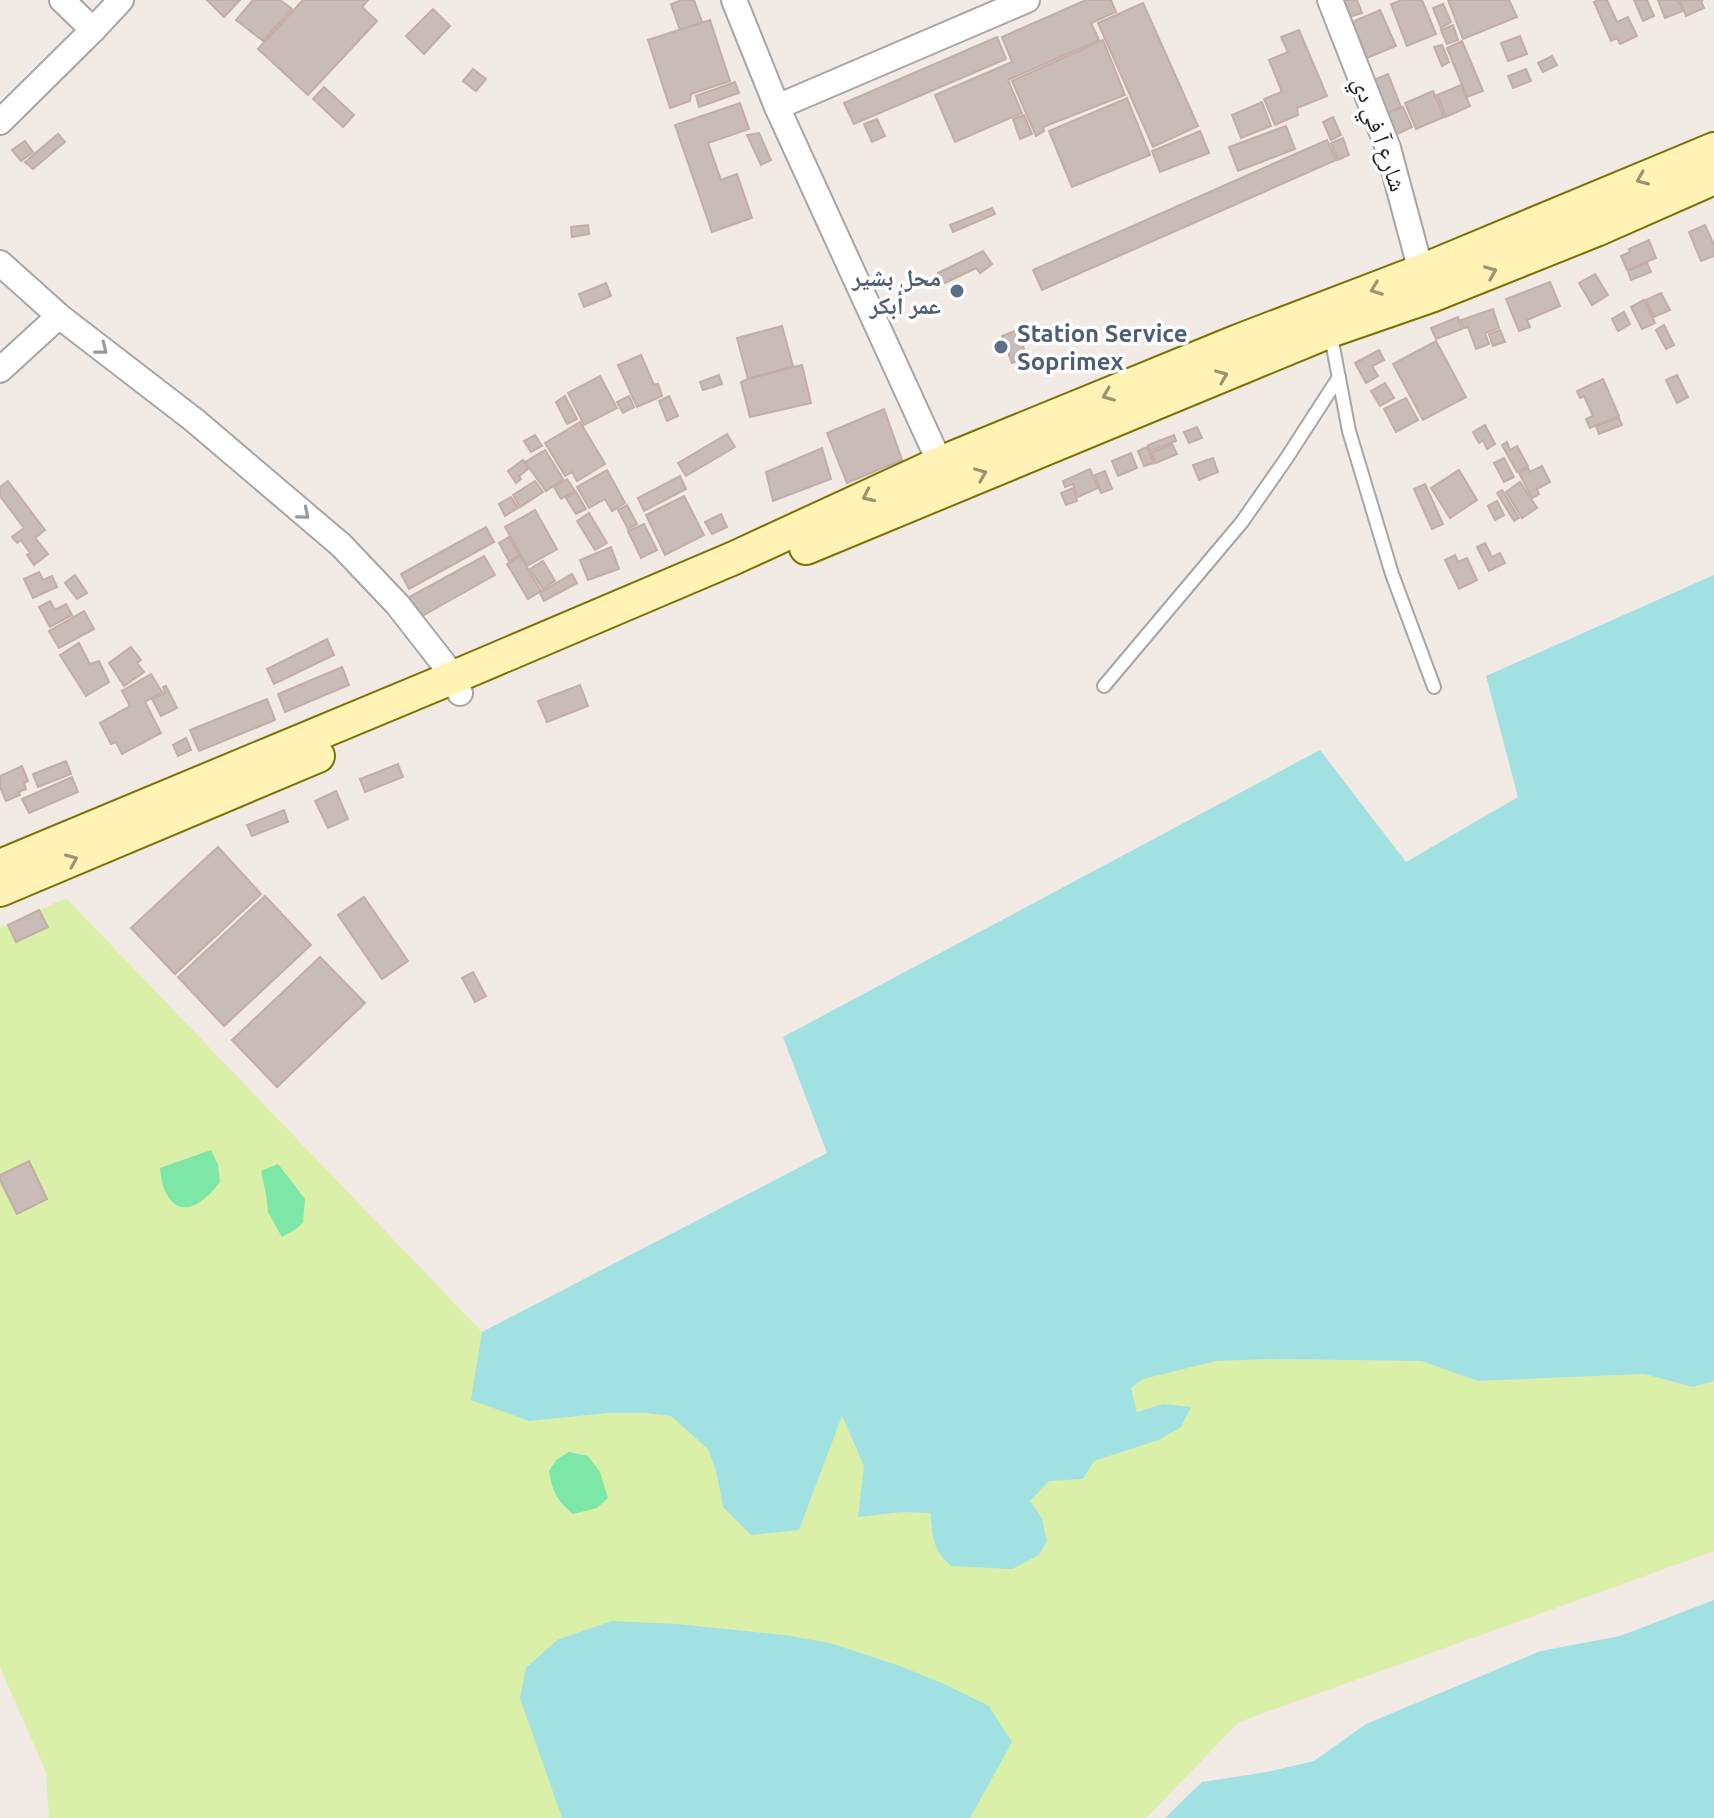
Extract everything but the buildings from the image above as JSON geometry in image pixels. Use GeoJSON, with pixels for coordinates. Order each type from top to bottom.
{"type":"FeatureCollection","features":[{"type":"Feature","properties":{"kind":"main road"},"geometry":{"type":"LineString","coordinates":[[0,866],[249,760],[457,685],[1330,331],[1714,149]]}},
{"type":"Feature","properties":{"kind":"main road"},"geometry":{"type":"LineString","coordinates":[[0,890],[263,779],[457,685],[940,463],[1238,341],[1596,230],[1714,178]]}},
{"type":"Feature","properties":{"kind":"street"},"geometry":{"type":"LineString","coordinates":[[62,0],[93,30]]}},
{"type":"Feature","properties":{"kind":"street"},"geometry":{"type":"LineString","coordinates":[[0,122],[121,0]]}},
{"type":"Feature","properties":{"kind":"street"},"geometry":{"type":"LineString","coordinates":[[734,0],[777,107],[940,463]]}},
{"type":"Feature","properties":{"kind":"street"},"geometry":{"type":"LineString","coordinates":[[777,107],[1027,0]]}},
{"type":"Feature","properties":{"kind":"street","name":"شارع آ في دي"},"geometry":{"type":"LineString","coordinates":[[1330,0],[1388,148],[1426,284]]}},
{"type":"Feature","properties":{"kind":"street"},"geometry":{"type":"LineString","coordinates":[[0,263],[59,316],[194,420],[341,545],[397,604],[457,685]]}},
{"type":"Feature","properties":{"kind":"street"},"geometry":{"type":"LineString","coordinates":[[0,370],[59,316]]}},
{"type":"Feature","properties":{"kind":"lane"},"geometry":{"type":"LineString","coordinates":[[1330,331],[1349,431],[1392,574],[1434,687]]}},
{"type":"Feature","properties":{"kind":"lane"},"geometry":{"type":"LineString","coordinates":[[1104,686],[1242,522],[1339,377]]}},
{"type":"Feature","properties":{"kind":"green space"},"geometry":{"type":"Polygon","coordinates":[[[66,898],[482,1332],[472,1400],[530,1421],[609,1413],[671,1416],[708,1448],[723,1507],[799,1529],[842,1415],[864,1466],[859,1516],[930,1513],[931,1529],[951,1566],[978,1566],[1042,1518],[1030,1501],[1049,1480],[1083,1479],[1094,1461],[1159,1440],[1163,1404],[1137,1412],[1131,1388],[1142,1379],[1216,1361],[1421,1361],[1478,1381],[1644,1374],[1693,1387],[1714,1381],[1714,1551],[1239,1722],[1146,1818],[49,1818],[46,1772],[0,1667],[0,928],[66,898]]]}},
{"type":"Feature","properties":{"kind":"green space"},"geometry":{"type":"Polygon","coordinates":[[[211,1150],[218,1165],[220,1182],[208,1196],[193,1206],[179,1206],[172,1202],[165,1190],[160,1168],[211,1150]]]}},
{"type":"Feature","properties":{"kind":"green space"},"geometry":{"type":"Polygon","coordinates":[[[278,1164],[305,1199],[303,1222],[282,1237],[268,1212],[261,1171],[278,1164]]]}},
{"type":"Feature","properties":{"kind":"green space"},"geometry":{"type":"Polygon","coordinates":[[[569,1452],[588,1456],[600,1472],[608,1498],[597,1508],[573,1514],[556,1495],[549,1471],[556,1460],[569,1452]]]}},
{"type":"Feature","properties":{"kind":"water"},"geometry":{"type":"Polygon","coordinates":[[[1714,575],[1714,1381],[1693,1387],[1644,1374],[1478,1381],[1421,1361],[1274,1359],[1216,1361],[1143,1379],[1131,1388],[1137,1412],[1163,1404],[1191,1407],[1181,1427],[1159,1440],[1094,1461],[1083,1479],[1049,1481],[1030,1501],[1042,1518],[1047,1541],[1039,1555],[1012,1569],[951,1566],[934,1542],[930,1513],[902,1512],[858,1517],[864,1466],[842,1416],[799,1530],[751,1535],[723,1507],[708,1449],[671,1416],[609,1413],[529,1421],[471,1400],[482,1332],[827,1153],[783,1037],[1320,750],[1406,862],[1518,797],[1486,676],[1714,575]]]}},
{"type":"Feature","properties":{"kind":"water"},"geometry":{"type":"Polygon","coordinates":[[[1714,1600],[1714,1818],[1165,1818],[1202,1782],[1314,1761],[1366,1724],[1541,1651],[1620,1636],[1714,1600]]]}},
{"type":"Feature","properties":{"kind":"water"},"geometry":{"type":"Polygon","coordinates":[[[612,1621],[677,1624],[830,1643],[897,1665],[989,1706],[1012,1742],[970,1818],[562,1818],[520,1698],[526,1668],[557,1640],[612,1621]]]}},
{"type":"Feature","properties":{"kind":"place","name":"محل بشير عمر أبكر"},"geometry":{"type":"Point","coordinates":[957,291]}},
{"type":"Feature","properties":{"kind":"place","name":"Station Service Soprimex"},"geometry":{"type":"Point","coordinates":[1001,347]}}]}
